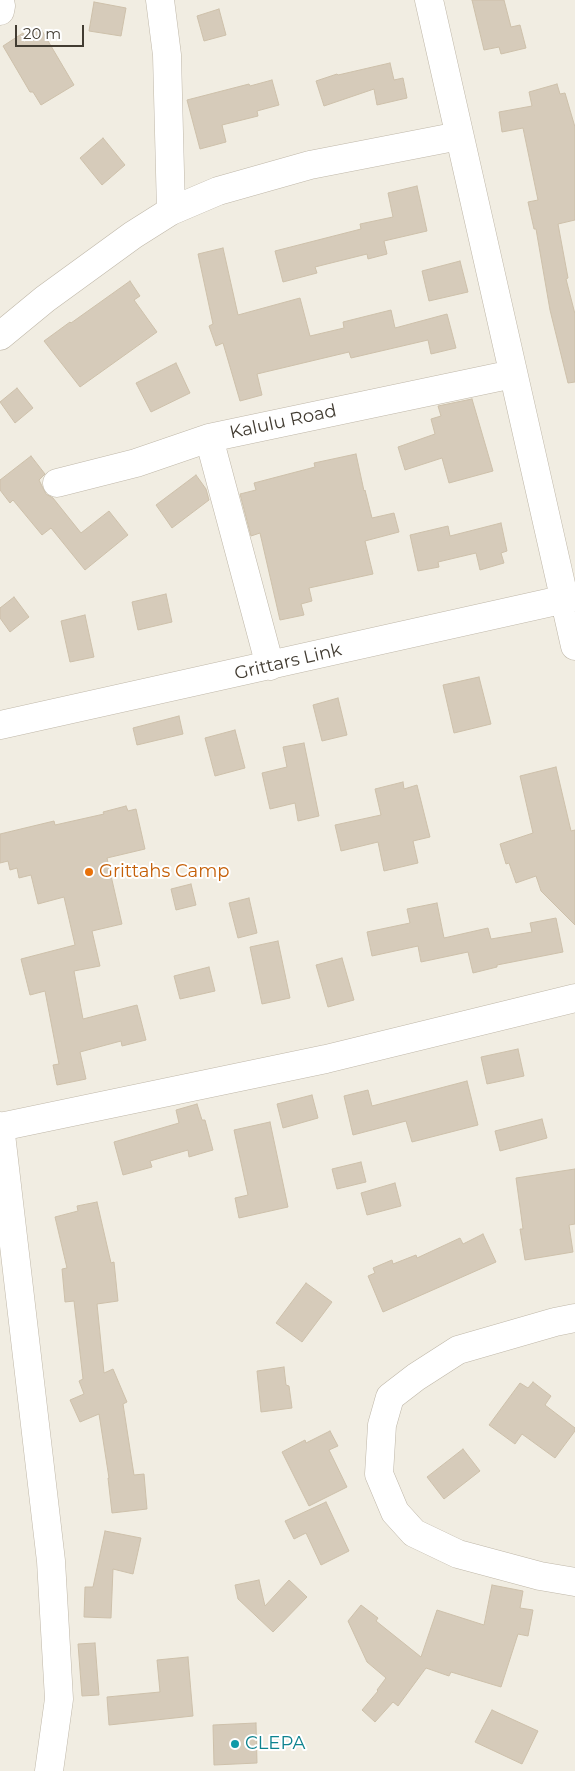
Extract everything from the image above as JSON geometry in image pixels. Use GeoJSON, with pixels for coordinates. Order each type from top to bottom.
{"type":"FeatureCollection","features":[{"type":"Feature","properties":{"kind":"street"},"geometry":{"type":"LineString","coordinates":[[0,0],[0,11]]}},
{"type":"Feature","properties":{"kind":"street"},"geometry":{"type":"LineString","coordinates":[[160,0],[167,55],[171,211]]}},
{"type":"Feature","properties":{"kind":"street"},"geometry":{"type":"LineString","coordinates":[[429,0],[513,374],[570,598],[575,646]]}},
{"type":"Feature","properties":{"kind":"street"},"geometry":{"type":"LineString","coordinates":[[0,336],[45,299],[133,235],[171,211],[218,191],[310,165],[459,136]]}},
{"type":"Feature","properties":{"kind":"street","name":"Kalulu Road"},"geometry":{"type":"LineString","coordinates":[[57,483],[136,463],[209,438],[513,374]]}},
{"type":"Feature","properties":{"kind":"street"},"geometry":{"type":"LineString","coordinates":[[209,438],[270,666]]}},
{"type":"Feature","properties":{"kind":"street","name":"Grittars Link"},"geometry":{"type":"LineString","coordinates":[[0,725],[570,598]]}},
{"type":"Feature","properties":{"kind":"street"},"geometry":{"type":"LineString","coordinates":[[49,1771],[58,1699],[51,1561],[0,1127],[326,1059],[575,998]]}},
{"type":"Feature","properties":{"kind":"street"},"geometry":{"type":"LineString","coordinates":[[575,1318],[458,1350],[416,1377],[390,1397],[382,1425],[379,1474],[396,1512],[414,1533],[458,1554],[540,1576],[575,1582]]}},
{"type":"Feature","properties":{"kind":"building"},"geometry":{"type":"Polygon","coordinates":[[[472,0],[504,0],[511,27],[520,25],[526,48],[501,54],[499,47],[484,50],[472,0]]]}},
{"type":"Feature","properties":{"kind":"building"},"geometry":{"type":"Polygon","coordinates":[[[94,2],[126,8],[121,36],[89,31],[94,2]]]}},
{"type":"Feature","properties":{"kind":"building"},"geometry":{"type":"Polygon","coordinates":[[[219,9],[226,35],[204,41],[197,16],[219,9]]]}},
{"type":"Feature","properties":{"kind":"building"},"geometry":{"type":"Polygon","coordinates":[[[41,29],[74,85],[41,105],[33,92],[30,92],[3,46],[23,33],[26,38],[41,29]]]}},
{"type":"Feature","properties":{"kind":"building"},"geometry":{"type":"Polygon","coordinates":[[[390,63],[394,80],[403,78],[407,98],[377,105],[374,89],[324,106],[316,81],[337,74],[390,63]]]}},
{"type":"Feature","properties":{"kind":"building"},"geometry":{"type":"Polygon","coordinates":[[[272,80],[279,105],[257,111],[258,116],[222,125],[226,142],[200,149],[187,100],[272,80]]]}},
{"type":"Feature","properties":{"kind":"building"},"geometry":{"type":"Polygon","coordinates":[[[557,84],[560,94],[565,93],[575,127],[575,220],[558,224],[568,278],[566,279],[575,314],[575,382],[568,383],[550,310],[536,229],[534,229],[528,202],[538,200],[523,128],[502,132],[499,112],[532,106],[529,92],[557,84]]]}},
{"type":"Feature","properties":{"kind":"building"},"geometry":{"type":"Polygon","coordinates":[[[103,138],[125,165],[102,185],[80,158],[103,138]]]}},
{"type":"Feature","properties":{"kind":"building"},"geometry":{"type":"Polygon","coordinates":[[[417,186],[427,231],[384,241],[387,254],[368,259],[367,254],[315,267],[317,273],[283,282],[275,251],[361,229],[360,224],[393,217],[388,193],[417,186]]]}},
{"type":"Feature","properties":{"kind":"building"},"geometry":{"type":"Polygon","coordinates":[[[223,248],[238,315],[300,298],[310,336],[344,328],[343,322],[391,310],[395,328],[447,314],[456,348],[431,354],[428,340],[351,358],[349,352],[257,374],[262,395],[240,401],[223,343],[216,346],[209,326],[213,324],[198,254],[223,248]]]}},
{"type":"Feature","properties":{"kind":"building"},"geometry":{"type":"Polygon","coordinates":[[[460,261],[468,292],[429,301],[422,271],[460,261]]]}},
{"type":"Feature","properties":{"kind":"building"},"geometry":{"type":"Polygon","coordinates":[[[130,281],[140,296],[134,300],[157,332],[80,387],[44,341],[130,281]]]}},
{"type":"Feature","properties":{"kind":"building"},"geometry":{"type":"Polygon","coordinates":[[[176,363],[190,393],[151,412],[136,383],[176,363]]]}},
{"type":"Feature","properties":{"kind":"building"},"geometry":{"type":"Polygon","coordinates":[[[17,388],[33,408],[15,423],[0,402],[17,388]]]}},
{"type":"Feature","properties":{"kind":"building"},"geometry":{"type":"Polygon","coordinates":[[[472,399],[493,471],[449,483],[442,458],[405,470],[398,447],[435,434],[431,419],[441,416],[438,406],[472,399]]]}},
{"type":"Feature","properties":{"kind":"building"},"geometry":{"type":"Polygon","coordinates":[[[356,454],[372,518],[394,513],[399,532],[365,541],[373,574],[309,588],[312,601],[301,604],[304,615],[280,620],[260,533],[251,536],[240,494],[256,490],[254,483],[315,467],[314,463],[356,454]]]}},
{"type":"Feature","properties":{"kind":"building"},"geometry":{"type":"Polygon","coordinates":[[[31,456],[45,474],[39,480],[46,494],[53,498],[81,533],[109,511],[128,535],[85,570],[51,528],[42,535],[13,500],[10,503],[0,490],[0,480],[31,456]]]}},
{"type":"Feature","properties":{"kind":"building"},"geometry":{"type":"Polygon","coordinates":[[[196,475],[206,489],[209,500],[172,528],[156,505],[196,475]]]}},
{"type":"Feature","properties":{"kind":"building"},"geometry":{"type":"Polygon","coordinates":[[[501,523],[507,551],[501,553],[504,563],[480,570],[476,553],[438,562],[439,567],[418,571],[410,535],[448,526],[450,536],[501,523]]]}},
{"type":"Feature","properties":{"kind":"building"},"geometry":{"type":"Polygon","coordinates":[[[166,594],[172,622],[138,630],[132,602],[166,594]]]}},
{"type":"Feature","properties":{"kind":"building"},"geometry":{"type":"Polygon","coordinates":[[[14,597],[29,617],[10,632],[0,618],[0,608],[14,597]]]}},
{"type":"Feature","properties":{"kind":"building"},"geometry":{"type":"Polygon","coordinates":[[[85,615],[94,657],[70,662],[61,621],[85,615]]]}},
{"type":"Feature","properties":{"kind":"building"},"geometry":{"type":"Polygon","coordinates":[[[479,677],[491,724],[454,733],[443,685],[479,677]]]}},
{"type":"Feature","properties":{"kind":"building"},"geometry":{"type":"Polygon","coordinates":[[[338,698],[347,735],[322,741],[313,705],[338,698]]]}},
{"type":"Feature","properties":{"kind":"building"},"geometry":{"type":"Polygon","coordinates":[[[179,716],[183,734],[137,745],[133,728],[179,716]]]}},
{"type":"Feature","properties":{"kind":"building"},"geometry":{"type":"Polygon","coordinates":[[[235,730],[245,768],[215,776],[205,738],[235,730]]]}},
{"type":"Feature","properties":{"kind":"building"},"geometry":{"type":"Polygon","coordinates":[[[304,743],[319,816],[298,821],[295,803],[270,809],[262,773],[287,767],[283,747],[304,743]]]}},
{"type":"Feature","properties":{"kind":"building"},"geometry":{"type":"Polygon","coordinates":[[[556,767],[571,831],[575,830],[575,925],[541,891],[536,876],[516,883],[509,863],[506,864],[500,844],[533,833],[520,776],[556,767]]]}},
{"type":"Feature","properties":{"kind":"building"},"geometry":{"type":"Polygon","coordinates":[[[403,782],[404,789],[417,785],[430,837],[413,841],[418,863],[384,871],[378,842],[341,851],[335,825],[381,815],[375,789],[403,782]]]}},
{"type":"Feature","properties":{"kind":"building"},"geometry":{"type":"Polygon","coordinates":[[[126,806],[128,811],[136,809],[145,849],[107,858],[122,924],[92,931],[100,966],[74,971],[83,1019],[137,1005],[146,1040],[122,1046],[121,1041],[80,1052],[86,1079],[57,1085],[53,1065],[59,1064],[45,991],[30,995],[21,959],[75,945],[64,897],[38,904],[31,875],[19,878],[17,868],[10,870],[8,861],[0,863],[0,834],[54,821],[55,825],[104,814],[103,812],[126,806]]]}},
{"type":"Feature","properties":{"kind":"building"},"geometry":{"type":"Polygon","coordinates":[[[191,884],[196,905],[176,910],[171,889],[191,884]]]}},
{"type":"Feature","properties":{"kind":"building"},"geometry":{"type":"Polygon","coordinates":[[[249,898],[257,933],[238,938],[229,903],[249,898]]]}},
{"type":"Feature","properties":{"kind":"building"},"geometry":{"type":"Polygon","coordinates":[[[437,903],[444,938],[488,928],[491,939],[532,932],[530,923],[556,918],[563,952],[497,965],[497,967],[473,973],[468,952],[421,962],[418,946],[372,956],[367,932],[410,923],[407,909],[437,903]]]}},
{"type":"Feature","properties":{"kind":"building"},"geometry":{"type":"Polygon","coordinates":[[[278,941],[290,998],[262,1004],[250,947],[278,941]]]}},
{"type":"Feature","properties":{"kind":"building"},"geometry":{"type":"Polygon","coordinates":[[[342,958],[354,1000],[328,1007],[316,965],[342,958]]]}},
{"type":"Feature","properties":{"kind":"building"},"geometry":{"type":"Polygon","coordinates":[[[209,967],[215,991],[180,999],[174,976],[209,967]]]}},
{"type":"Feature","properties":{"kind":"building"},"geometry":{"type":"Polygon","coordinates":[[[518,1049],[524,1076],[487,1084],[481,1057],[518,1049]]]}},
{"type":"Feature","properties":{"kind":"building"},"geometry":{"type":"Polygon","coordinates":[[[467,1081],[478,1125],[412,1142],[406,1121],[353,1135],[344,1096],[368,1090],[372,1106],[467,1081]]]}},
{"type":"Feature","properties":{"kind":"building"},"geometry":{"type":"Polygon","coordinates":[[[312,1095],[318,1118],[283,1128],[277,1104],[312,1095]]]}},
{"type":"Feature","properties":{"kind":"building"},"geometry":{"type":"Polygon","coordinates":[[[197,1104],[202,1120],[205,1120],[213,1150],[189,1157],[188,1150],[150,1161],[152,1167],[123,1175],[114,1142],[179,1123],[176,1110],[197,1104]]]}},
{"type":"Feature","properties":{"kind":"building"},"geometry":{"type":"Polygon","coordinates":[[[542,1119],[547,1138],[500,1151],[495,1131],[542,1119]]]}},
{"type":"Feature","properties":{"kind":"building"},"geometry":{"type":"Polygon","coordinates":[[[270,1122],[288,1207],[239,1218],[235,1198],[248,1195],[234,1130],[270,1122]]]}},
{"type":"Feature","properties":{"kind":"building"},"geometry":{"type":"Polygon","coordinates":[[[361,1162],[366,1182],[337,1189],[332,1169],[361,1162]]]}},
{"type":"Feature","properties":{"kind":"building"},"geometry":{"type":"Polygon","coordinates":[[[575,1169],[575,1224],[569,1225],[573,1252],[525,1260],[520,1229],[523,1229],[516,1178],[575,1169]]]}},
{"type":"Feature","properties":{"kind":"building"},"geometry":{"type":"Polygon","coordinates":[[[395,1183],[401,1206],[367,1215],[361,1193],[395,1183]]]}},
{"type":"Feature","properties":{"kind":"building"},"geometry":{"type":"Polygon","coordinates":[[[97,1202],[111,1263],[114,1262],[118,1301],[97,1304],[104,1373],[113,1369],[127,1402],[123,1404],[134,1475],[144,1474],[147,1509],[112,1513],[109,1478],[99,1414],[80,1422],[70,1400],[84,1394],[79,1381],[83,1379],[74,1301],[65,1302],[62,1269],[67,1268],[55,1217],[78,1211],[77,1206],[97,1202]]]}},
{"type":"Feature","properties":{"kind":"building"},"geometry":{"type":"Polygon","coordinates":[[[483,1234],[496,1262],[383,1312],[368,1276],[375,1273],[373,1268],[392,1260],[393,1264],[416,1255],[417,1258],[460,1238],[463,1244],[483,1234]]]}},
{"type":"Feature","properties":{"kind":"building"},"geometry":{"type":"Polygon","coordinates":[[[306,1283],[332,1302],[302,1342],[276,1323],[306,1283]]]}},
{"type":"Feature","properties":{"kind":"building"},"geometry":{"type":"Polygon","coordinates":[[[284,1367],[292,1408],[261,1412],[257,1371],[284,1367]]]}},
{"type":"Feature","properties":{"kind":"building"},"geometry":{"type":"Polygon","coordinates":[[[533,1382],[551,1396],[545,1405],[575,1428],[575,1431],[555,1458],[522,1434],[515,1444],[489,1425],[520,1383],[528,1388],[533,1382]]]}},
{"type":"Feature","properties":{"kind":"building"},"geometry":{"type":"Polygon","coordinates":[[[330,1431],[338,1446],[329,1450],[347,1487],[309,1506],[282,1452],[305,1440],[306,1443],[330,1431]]]}},
{"type":"Feature","properties":{"kind":"building"},"geometry":{"type":"Polygon","coordinates":[[[463,1449],[480,1471],[444,1499],[427,1477],[463,1449]]]}},
{"type":"Feature","properties":{"kind":"building"},"geometry":{"type":"Polygon","coordinates":[[[326,1502],[349,1551],[321,1565],[306,1533],[294,1539],[285,1521],[326,1502]]]}},
{"type":"Feature","properties":{"kind":"building"},"geometry":{"type":"Polygon","coordinates":[[[105,1531],[141,1538],[133,1574],[113,1569],[111,1618],[84,1617],[85,1587],[93,1587],[105,1531]]]}},
{"type":"Feature","properties":{"kind":"building"},"geometry":{"type":"Polygon","coordinates":[[[259,1580],[265,1606],[289,1580],[307,1597],[273,1632],[238,1599],[235,1585],[259,1580]]]}},
{"type":"Feature","properties":{"kind":"building"},"geometry":{"type":"Polygon","coordinates":[[[492,1585],[523,1591],[520,1608],[533,1610],[528,1636],[518,1634],[501,1687],[451,1672],[449,1676],[426,1668],[398,1706],[393,1702],[375,1722],[362,1710],[386,1678],[367,1662],[348,1621],[361,1605],[378,1618],[376,1621],[421,1657],[437,1610],[484,1625],[492,1585]]]}},
{"type":"Feature","properties":{"kind":"building"},"geometry":{"type":"Polygon","coordinates":[[[95,1643],[99,1695],[82,1696],[78,1644],[95,1643]]]}},
{"type":"Feature","properties":{"kind":"building"},"geometry":{"type":"Polygon","coordinates":[[[188,1657],[193,1716],[109,1725],[107,1697],[160,1692],[157,1660],[188,1657]]]}},
{"type":"Feature","properties":{"kind":"building"},"geometry":{"type":"Polygon","coordinates":[[[492,1710],[538,1731],[522,1764],[475,1742],[492,1710]]]}},
{"type":"Feature","properties":{"kind":"building","name":"CLEPA"},"geometry":{"type":"Polygon","coordinates":[[[256,1723],[257,1763],[214,1765],[213,1725],[256,1723]]]}},
{"type":"Feature","properties":{"kind":"place","name":"Grittahs Camp"},"geometry":{"type":"Point","coordinates":[89,872]}},
{"type":"Feature","properties":{"kind":"place","name":"CLEPA"},"geometry":{"type":"Point","coordinates":[235,1744]}}]}
